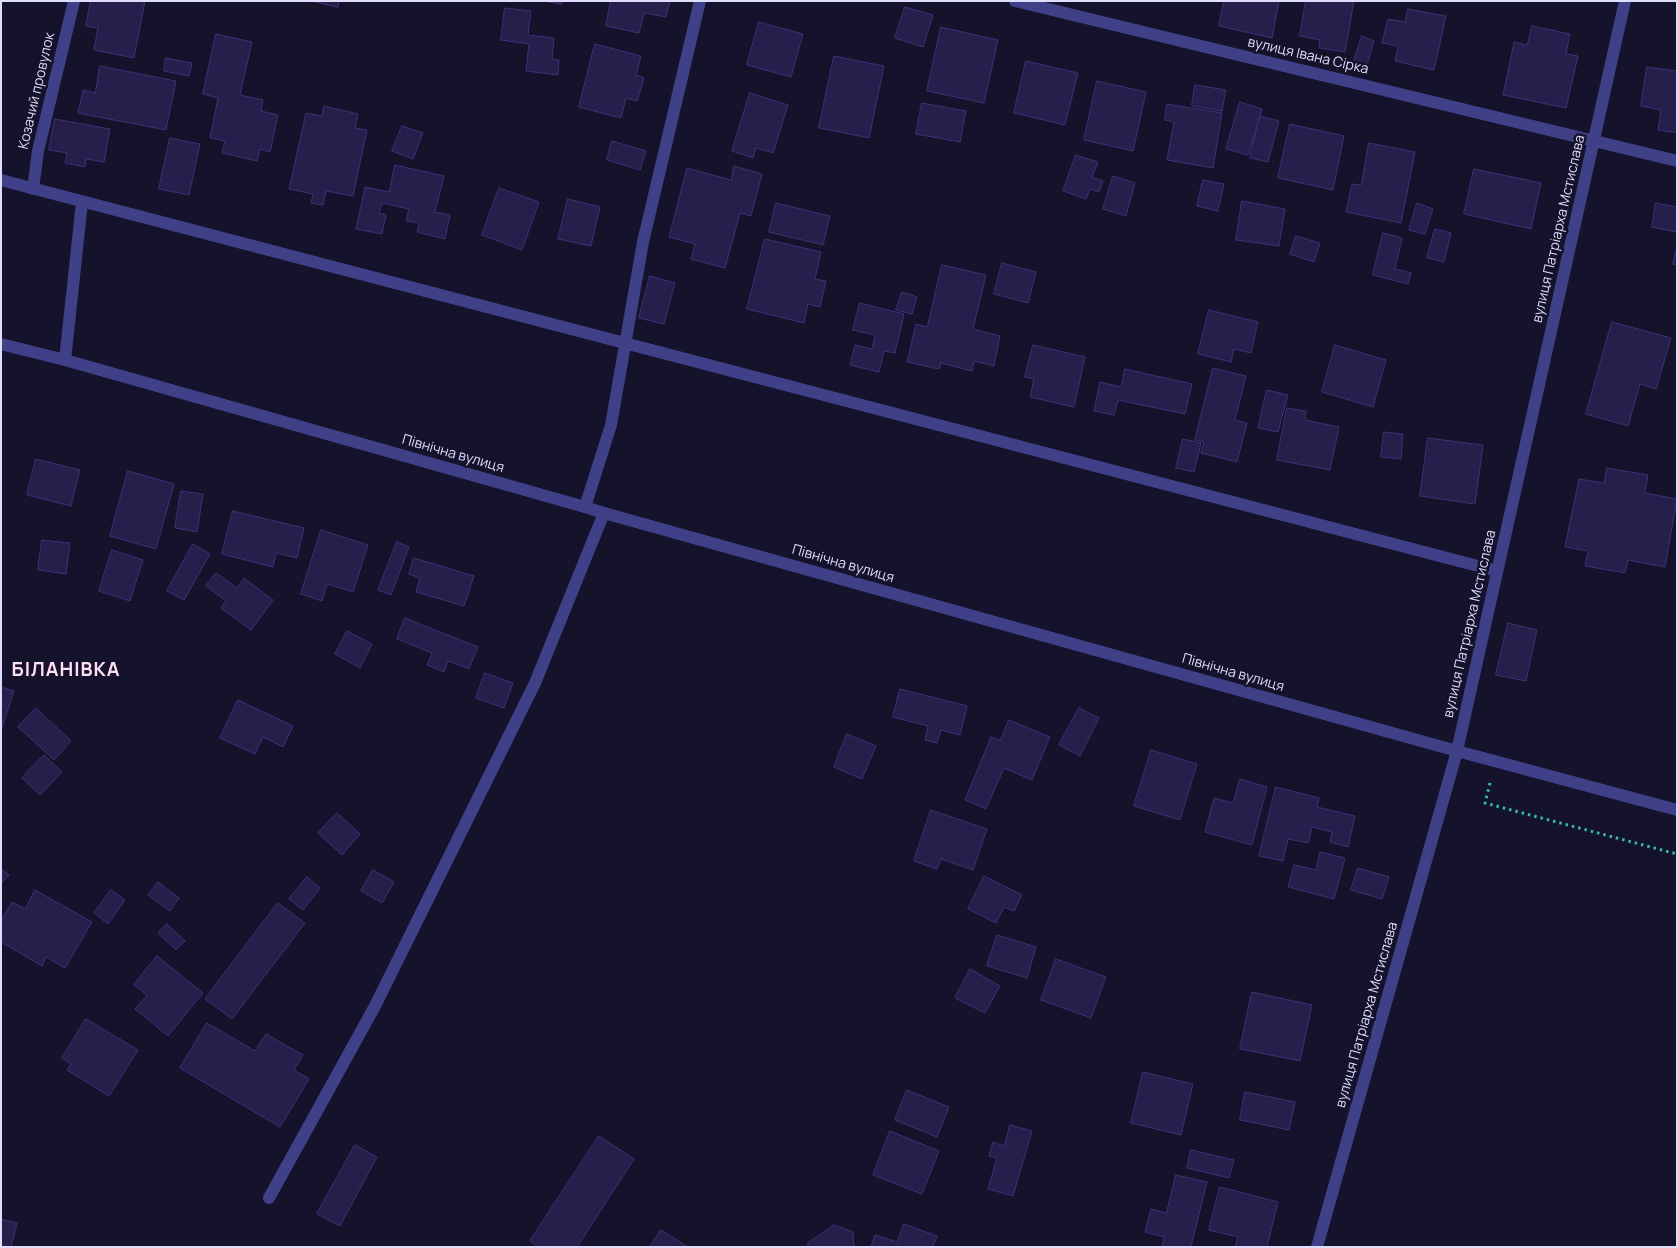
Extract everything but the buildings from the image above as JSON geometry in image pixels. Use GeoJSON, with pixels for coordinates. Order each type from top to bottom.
{"type":"FeatureCollection","features":[{"type":"Feature","properties":{"kind":"street","name":"Козачий провулок"},"geometry":{"type":"LineString","coordinates":[[33,189],[38,151],[74,1]]}},
{"type":"Feature","properties":{"kind":"street"},"geometry":{"type":"LineString","coordinates":[[585,507],[611,426],[643,242],[700,1]]}},
{"type":"Feature","properties":{"kind":"street","name":"вулиця Івана Сірка"},"geometry":{"type":"LineString","coordinates":[[1015,1],[1677,161]]}},
{"type":"Feature","properties":{"kind":"street","name":"вулиця Патріарха Мстислава"},"geometry":{"type":"LineString","coordinates":[[1318,1247],[1457,751],[1625,1]]}},
{"type":"Feature","properties":{"kind":"street"},"geometry":{"type":"LineString","coordinates":[[1,180],[1498,571]]}},
{"type":"Feature","properties":{"kind":"street"},"geometry":{"type":"LineString","coordinates":[[65,360],[82,202]]}},
{"type":"Feature","properties":{"kind":"street","name":"Північна вулиця"},"geometry":{"type":"LineString","coordinates":[[1,344],[65,360],[604,513],[1457,751],[1677,810]]}},
{"type":"Feature","properties":{"kind":"street"},"geometry":{"type":"LineString","coordinates":[[269,1198],[374,1006],[534,683],[604,513]]}},
{"type":"Feature","properties":{"kind":"path"},"geometry":{"type":"LineString","coordinates":[[1485,803],[1677,854]]}},
{"type":"Feature","properties":{"kind":"district","name":"БІЛАНІВКА"},"geometry":{"type":"Point","coordinates":[66,671]}}]}
